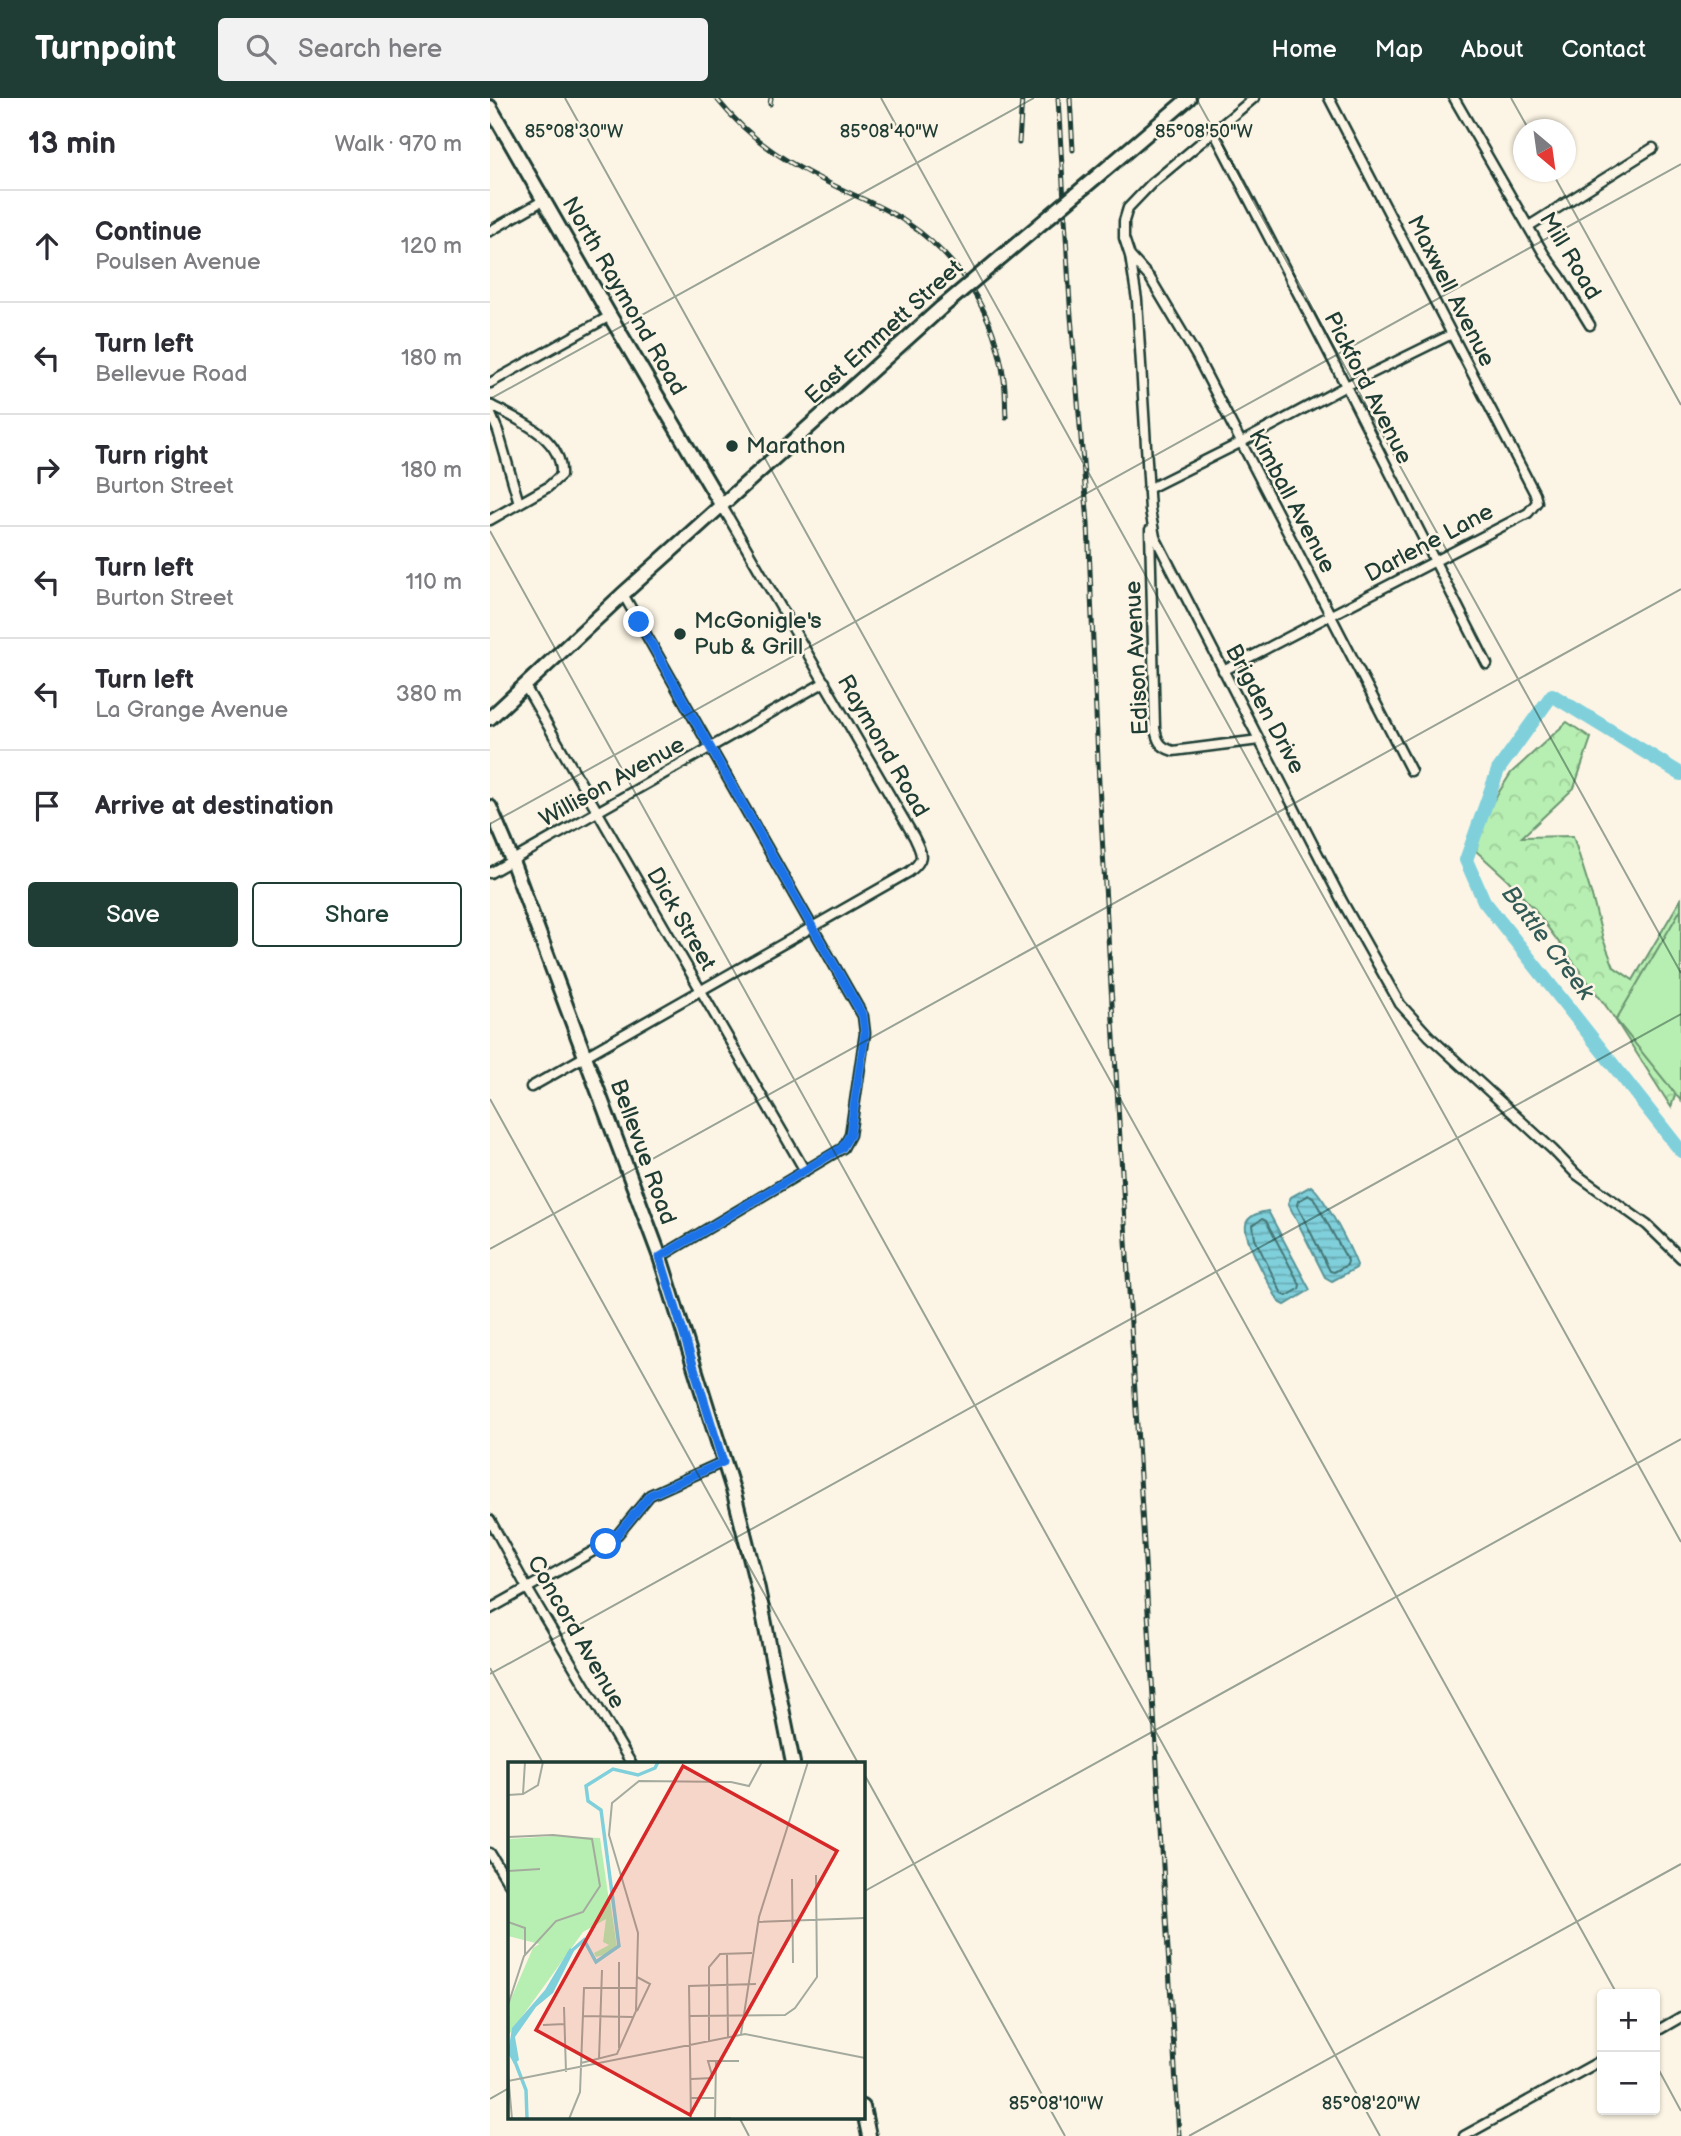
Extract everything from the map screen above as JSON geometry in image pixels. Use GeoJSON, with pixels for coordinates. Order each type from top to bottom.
{"type":"FeatureCollection","features":[{"type":"Feature","properties":{"kind":"street","name":"East Emmett Street"},"geometry":{"type":"LineString","coordinates":[[490,718],[623,594],[941,308],[1189,98]]}},
{"type":"Feature","properties":{"kind":"street","name":"Brigden Drive"},"geometry":{"type":"LineString","coordinates":[[1254,98],[1151,184],[1128,208],[1124,221],[1124,238],[1130,256],[1137,300],[1150,510],[1155,537],[1342,901],[1400,1004],[1429,1036],[1576,1174],[1647,1225],[1681,1258]]}},
{"type":"Feature","properties":{"kind":"street","name":"Maxwell Avenue"},"geometry":{"type":"LineString","coordinates":[[1329,98],[1537,502]]}},
{"type":"Feature","properties":{"kind":"street","name":"Mill Road"},"geometry":{"type":"LineString","coordinates":[[1454,98],[1544,254],[1590,325]]}},
{"type":"Feature","properties":{"kind":"street","name":"North Raymond Road"},"geometry":{"type":"LineString","coordinates":[[490,107],[722,506]]}},
{"type":"Feature","properties":{"kind":"street","name":"Pickford Avenue"},"geometry":{"type":"LineString","coordinates":[[1214,132],[1487,664]]}},
{"type":"Feature","properties":{"kind":"street"},"geometry":{"type":"LineString","coordinates":[[1529,226],[1653,148]]}},
{"type":"Feature","properties":{"kind":"street"},"geometry":{"type":"LineString","coordinates":[[490,231],[544,200]]}},
{"type":"Feature","properties":{"kind":"street","name":"Kimball Avenue"},"geometry":{"type":"LineString","coordinates":[[1130,256],[1150,278],[1197,357],[1411,771]]}},
{"type":"Feature","properties":{"kind":"street"},"geometry":{"type":"LineString","coordinates":[[490,383],[610,316]]}},
{"type":"Feature","properties":{"kind":"street"},"geometry":{"type":"LineString","coordinates":[[1149,489],[1452,334]]}},
{"type":"Feature","properties":{"kind":"street"},"geometry":{"type":"LineString","coordinates":[[490,405],[534,430],[549,442],[559,457],[561,466],[561,475],[556,480],[490,520]]}},
{"type":"Feature","properties":{"kind":"street"},"geometry":{"type":"LineString","coordinates":[[490,412],[519,503]]}},
{"type":"Feature","properties":{"kind":"street","name":"Darlene Lane"},"geometry":{"type":"LineString","coordinates":[[1223,671],[1528,513],[1537,502]]}},
{"type":"Feature","properties":{"kind":"street","name":"Raymond Road"},"geometry":{"type":"LineString","coordinates":[[722,506],[922,854],[920,861],[909,872],[813,928]]}},
{"type":"Feature","properties":{"kind":"street","name":"Edison Avenue"},"geometry":{"type":"LineString","coordinates":[[1150,510],[1155,728],[1158,741],[1162,747],[1173,751],[1259,740]]}},
{"type":"Feature","properties":{"kind":"street"},"geometry":{"type":"LineString","coordinates":[[623,594],[863,1016],[865,1033],[850,1135],[842,1148],[660,1257]]}},
{"type":"Feature","properties":{"kind":"street","name":"Willison Avenue"},"geometry":{"type":"LineString","coordinates":[[490,873],[825,682]]}},
{"type":"Feature","properties":{"kind":"street","name":"Dick Street"},"geometry":{"type":"LineString","coordinates":[[525,686],[805,1171]]}},
{"type":"Feature","properties":{"kind":"street","name":"Bellevue Road"},"geometry":{"type":"LineString","coordinates":[[490,807],[660,1257],[734,1493],[758,1589],[793,1762]]}},
{"type":"Feature","properties":{"kind":"street"},"geometry":{"type":"LineString","coordinates":[[531,1087],[813,928]]}},
{"type":"Feature","properties":{"kind":"street"},"geometry":{"type":"LineString","coordinates":[[490,1609],[606,1544],[618,1534],[650,1495],[723,1462]]}},
{"type":"Feature","properties":{"kind":"street","name":"Concord Avenue"},"geometry":{"type":"LineString","coordinates":[[490,1520],[527,1588],[630,1762]]}},
{"type":"Feature","properties":{"kind":"street"},"geometry":{"type":"LineString","coordinates":[[490,1853],[508,1882]]}},
{"type":"Feature","properties":{"kind":"street"},"geometry":{"type":"LineString","coordinates":[[1660,2029],[1681,2017]]}},
{"type":"Feature","properties":{"kind":"street"},"geometry":{"type":"LineString","coordinates":[[1464,2136],[1597,2063]]}},
{"type":"Feature","properties":{"kind":"street"},"geometry":{"type":"LineString","coordinates":[[864,2112],[869,2136]]}},
{"type":"Feature","properties":{"kind":"green space"},"geometry":{"type":"Polygon","coordinates":[[[1567,722],[1591,738],[1574,788],[1522,837],[1573,836],[1603,939],[1614,967],[1633,980],[1681,899],[1681,1078],[1671,1107],[1611,1013],[1534,909],[1508,880],[1476,851],[1485,814],[1511,773],[1567,722]]]}},
{"type":"Feature","properties":{"kind":"green space"},"geometry":{"type":"Polygon","coordinates":[[[1681,909],[1681,1101],[1616,1020],[1681,909]]]}},
{"type":"Feature","properties":{"kind":"water"},"geometry":{"type":"Polygon","coordinates":[[[1311,1186],[1330,1211],[1357,1265],[1332,1281],[1325,1277],[1288,1203],[1291,1197],[1311,1186]]]}},
{"type":"Feature","properties":{"kind":"water"},"geometry":{"type":"Polygon","coordinates":[[[1268,1211],[1310,1290],[1285,1305],[1279,1302],[1264,1275],[1246,1232],[1246,1225],[1251,1217],[1268,1211]]]}},
{"type":"Feature","properties":{"kind":"waterway","name":"Battle Creek"},"geometry":{"type":"LineString","coordinates":[[1681,774],[1552,695],[1498,770],[1466,860],[1484,901],[1681,1151]]}},
{"type":"Feature","properties":{"kind":"railway"},"geometry":{"type":"LineString","coordinates":[[716,98],[743,127],[772,150],[803,170],[898,217],[943,253],[972,290],[993,333],[1004,380],[1006,417]]}},
{"type":"Feature","properties":{"kind":"railway"},"geometry":{"type":"LineString","coordinates":[[770,104],[771,98]]}},
{"type":"Feature","properties":{"kind":"railway"},"geometry":{"type":"LineString","coordinates":[[1019,143],[1022,98]]}},
{"type":"Feature","properties":{"kind":"railway"},"geometry":{"type":"LineString","coordinates":[[1058,98],[1070,304],[1088,523],[1099,784],[1179,2136]]}},
{"type":"Feature","properties":{"kind":"railway"},"geometry":{"type":"LineString","coordinates":[[1070,98],[1073,150]]}},
{"type":"Feature","properties":{"kind":"place","name":"Marathon"},"geometry":{"type":"Point","coordinates":[732,446]}},
{"type":"Feature","properties":{"kind":"place","name":"McGonigle's Pub & Grill"},"geometry":{"type":"Point","coordinates":[680,634]}},
{"type":"Feature","properties":{"kind":"route"},"geometry":{"type":"LineString","coordinates":[[606,1544],[618,1534],[650,1495],[723,1462],[660,1257],[842,1148],[850,1135],[865,1033],[863,1016],[639,622]]}}]}
